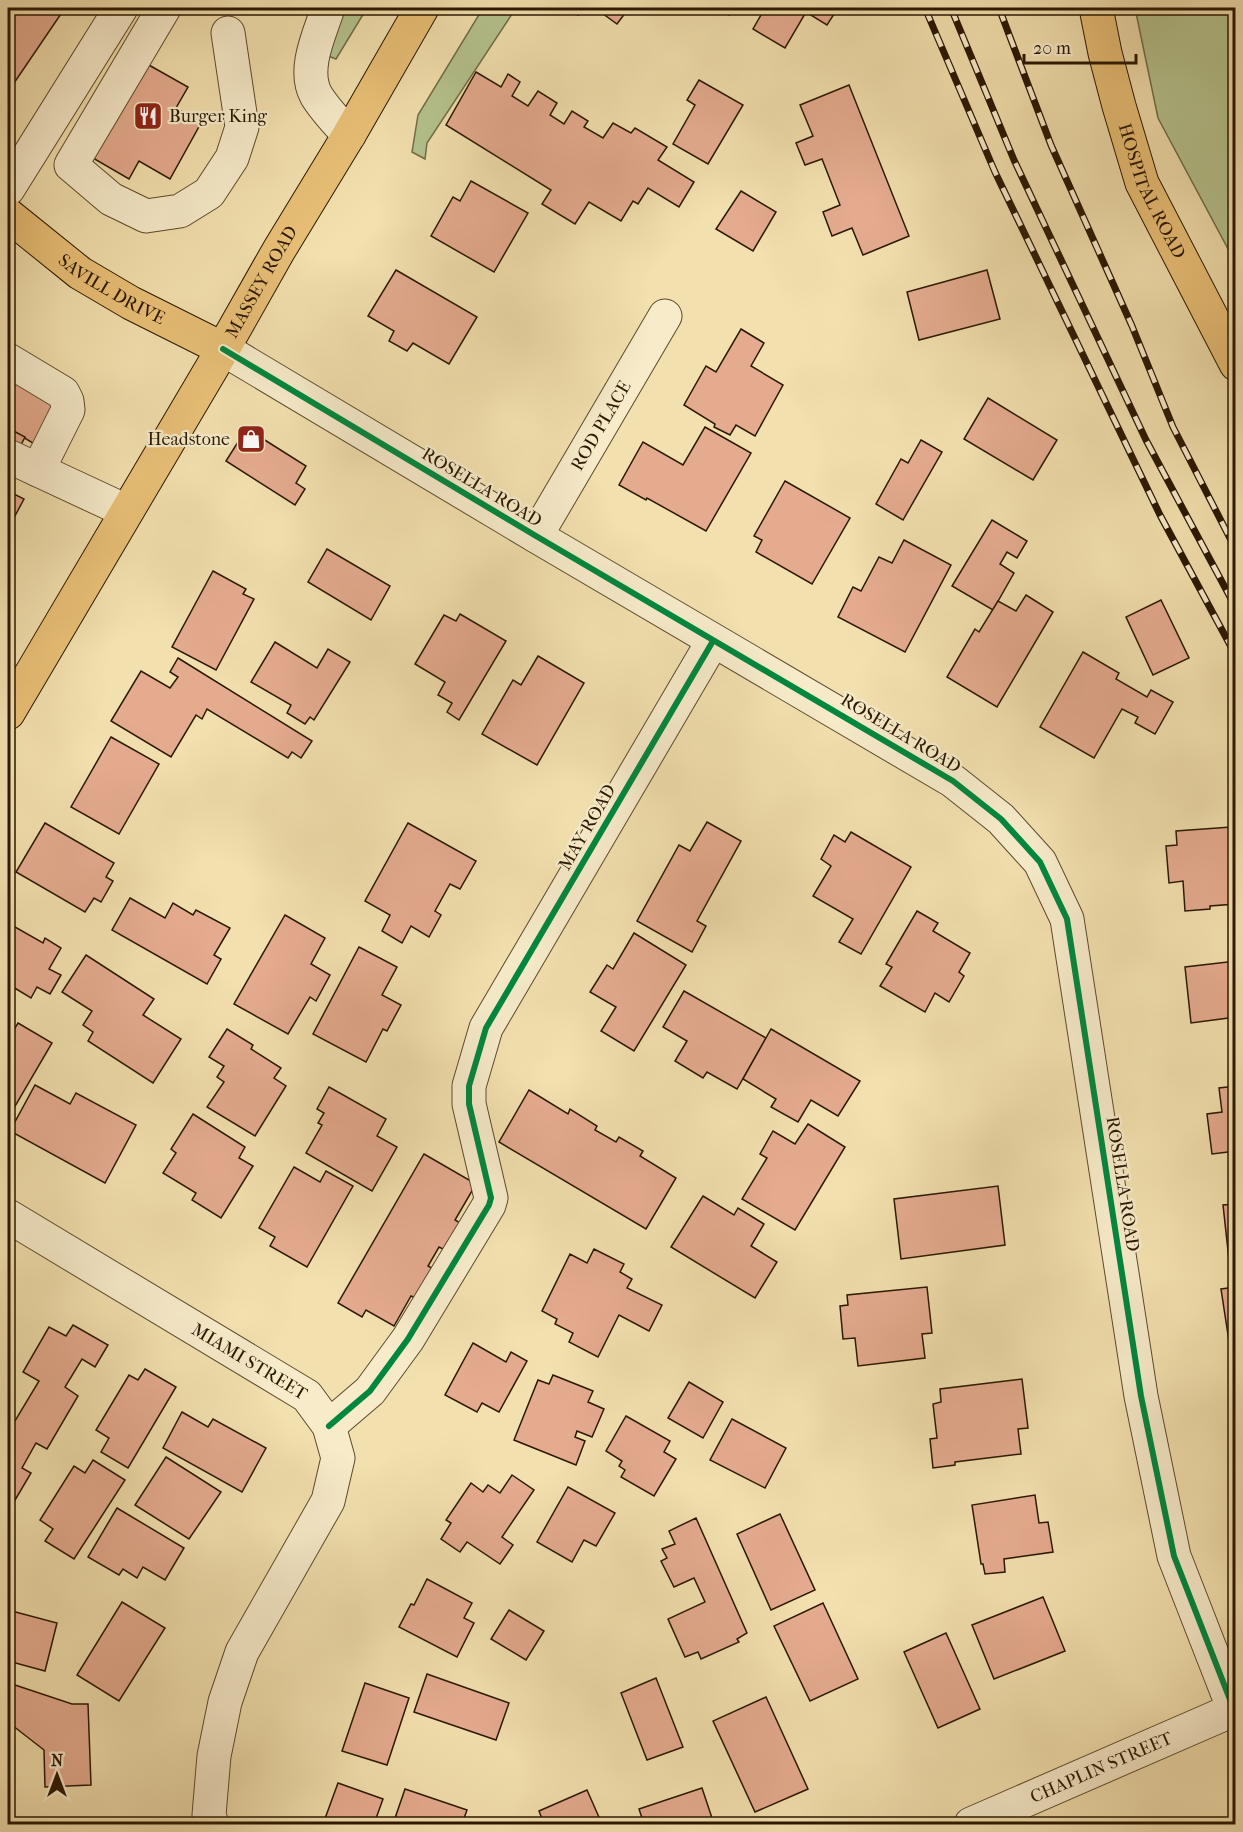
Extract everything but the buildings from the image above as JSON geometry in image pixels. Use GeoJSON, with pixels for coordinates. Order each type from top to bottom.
{"type":"FeatureCollection","features":[{"type":"Feature","properties":{"kind":"main road","name":"MASSEY ROAD"},"geometry":{"type":"LineString","coordinates":[[8,713],[423,8]]}},
{"type":"Feature","properties":{"kind":"main road","name":"HOSPITAL ROAD"},"geometry":{"type":"LineString","coordinates":[[1096,8],[1116,96],[1142,183],[1236,364]]}},
{"type":"Feature","properties":{"kind":"main road","name":"SAVILL DRIVE"},"geometry":{"type":"LineString","coordinates":[[12,227],[131,303],[223,349]]}},
{"type":"Feature","properties":{"kind":"street"},"geometry":{"type":"LineString","coordinates":[[8,189],[121,8]]}},
{"type":"Feature","properties":{"kind":"street"},"geometry":{"type":"LineString","coordinates":[[164,8],[71,165],[111,199],[147,216],[180,211],[210,193],[232,158],[242,126],[228,33]]}},
{"type":"Feature","properties":{"kind":"street"},"geometry":{"type":"LineString","coordinates":[[328,8],[313,57],[311,76],[315,93],[349,135]]}},
{"type":"Feature","properties":{"kind":"street","name":"ROD PLACE"},"geometry":{"type":"LineString","coordinates":[[536,536],[664,316]]}},
{"type":"Feature","properties":{"kind":"street","name":"ROSELLA ROAD"},"geometry":{"type":"LineString","coordinates":[[223,349],[953,781],[1001,819],[1040,862],[1067,919],[1141,1395],[1174,1556],[1234,1712]]}},
{"type":"Feature","properties":{"kind":"street"},"geometry":{"type":"LineString","coordinates":[[8,360],[63,393],[67,401],[68,410],[38,470]]}},
{"type":"Feature","properties":{"kind":"street"},"geometry":{"type":"LineString","coordinates":[[8,456],[126,511]]}},
{"type":"Feature","properties":{"kind":"street","name":"MAY ROAD"},"geometry":{"type":"LineString","coordinates":[[329,1426],[370,1391],[408,1339],[489,1205],[491,1198],[469,1104],[469,1086],[486,1028],[713,641]]}},
{"type":"Feature","properties":{"kind":"street","name":"MIAMI STREET"},"geometry":{"type":"LineString","coordinates":[[8,1216],[307,1396],[329,1426],[339,1458],[328,1501],[242,1652],[225,1702],[213,1756],[210,1815],[212,1824]]}},
{"type":"Feature","properties":{"kind":"street","name":"CHAPLIN STREET"},"geometry":{"type":"LineString","coordinates":[[971,1824],[1234,1712]]}},
{"type":"Feature","properties":{"kind":"green space"},"geometry":{"type":"Polygon","coordinates":[[[344,8],[367,8],[336,59],[323,54],[344,8]]]}},
{"type":"Feature","properties":{"kind":"green space"},"geometry":{"type":"Polygon","coordinates":[[[483,8],[516,8],[427,143],[425,159],[412,152],[418,115],[483,8]]]}},
{"type":"Feature","properties":{"kind":"green space"},"geometry":{"type":"Polygon","coordinates":[[[1135,8],[1235,8],[1235,262],[1158,118],[1135,8]]]}},
{"type":"Feature","properties":{"kind":"railway"},"geometry":{"type":"LineString","coordinates":[[925,8],[995,172],[1160,515],[1236,656]]}},
{"type":"Feature","properties":{"kind":"railway"},"geometry":{"type":"LineString","coordinates":[[951,8],[1014,160],[1146,440],[1236,608]]}},
{"type":"Feature","properties":{"kind":"railway"},"geometry":{"type":"LineString","coordinates":[[999,8],[1051,145],[1132,326],[1173,427],[1236,550]]}},
{"type":"Feature","properties":{"kind":"cycle path"},"geometry":{"type":"LineString","coordinates":[[223,349],[953,781],[1001,819],[1040,862],[1067,919],[1141,1396],[1174,1556],[1236,1715]]}},
{"type":"Feature","properties":{"kind":"cycle path"},"geometry":{"type":"LineString","coordinates":[[329,1426],[370,1391],[408,1339],[489,1205],[491,1198],[469,1104],[469,1086],[486,1028],[713,641]]}},
{"type":"Feature","properties":{"kind":"place","name":"Burger King"},"geometry":{"type":"Point","coordinates":[148,116]}},
{"type":"Feature","properties":{"kind":"place","name":"Headstone"},"geometry":{"type":"Point","coordinates":[251,439]}}]}
